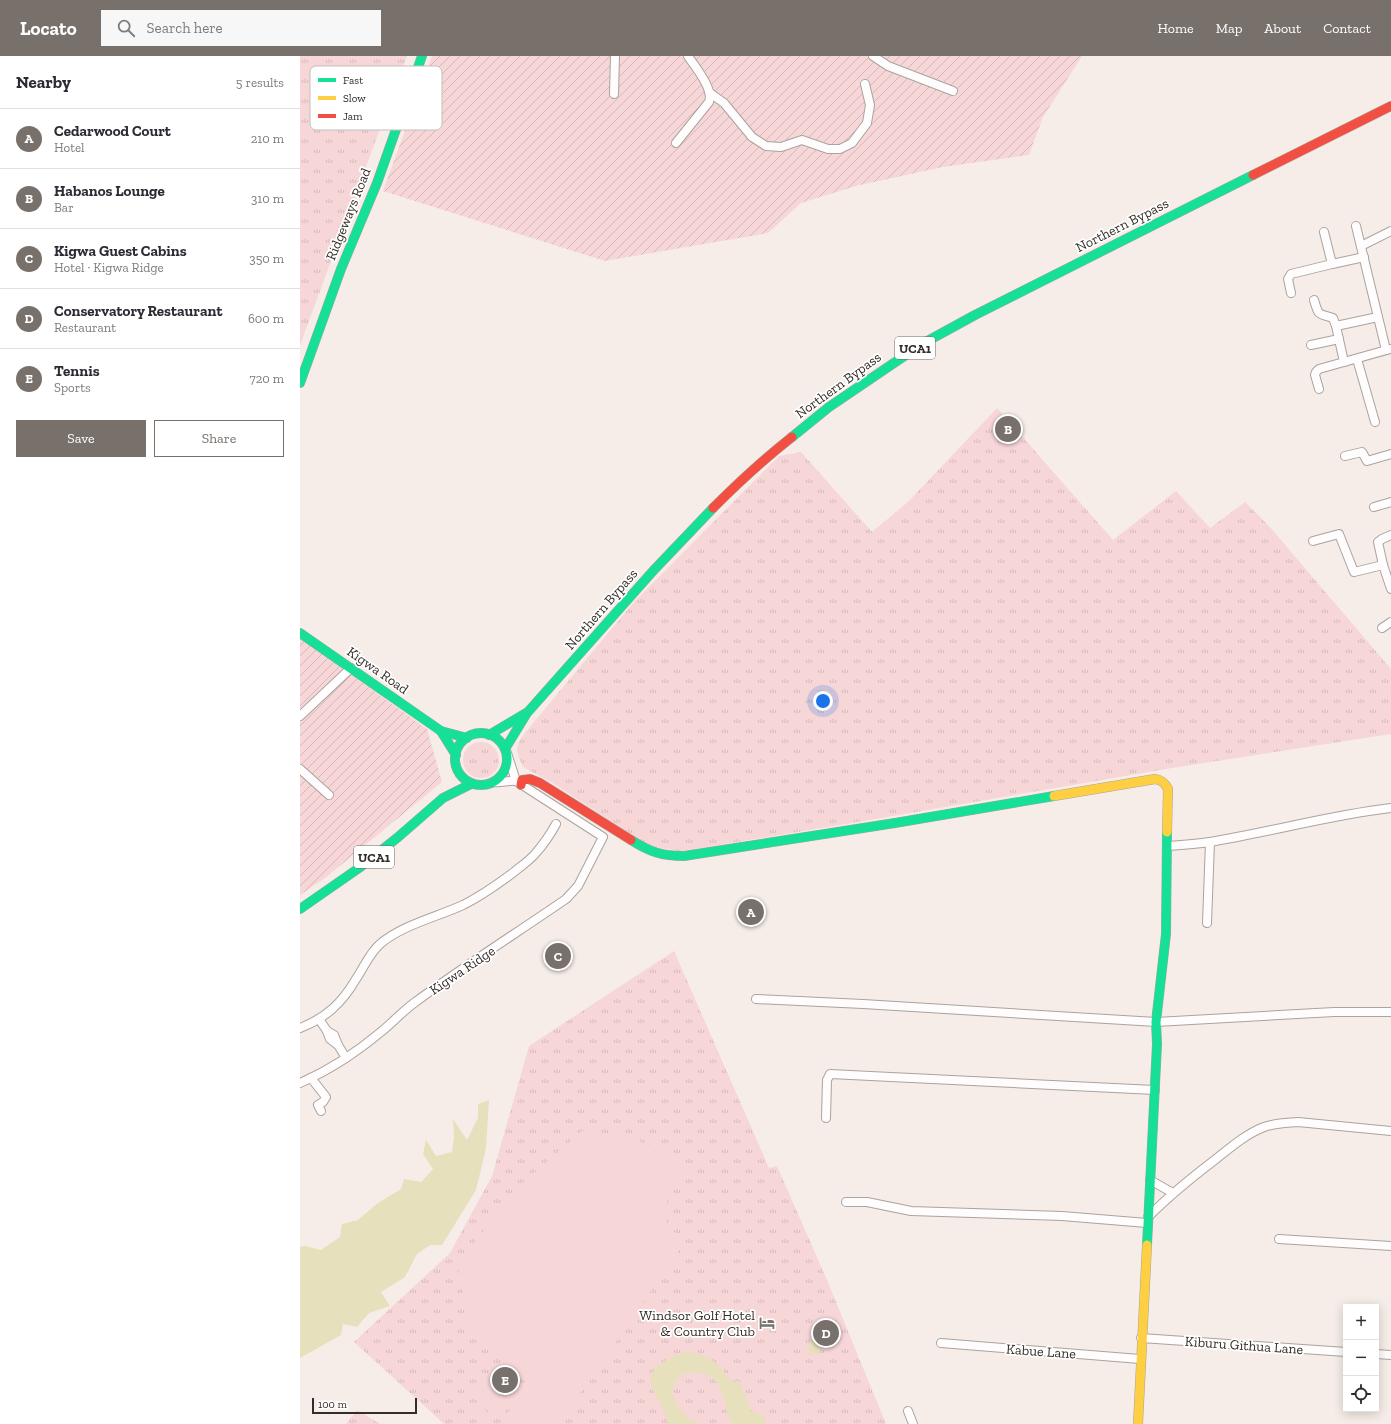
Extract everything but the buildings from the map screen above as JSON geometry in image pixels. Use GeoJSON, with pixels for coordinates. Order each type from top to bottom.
{"type":"FeatureCollection","features":[{"type":"Feature","properties":{"kind":"street","name":"Ridgeways Road"},"geometry":{"type":"LineString","coordinates":[[418,66],[422,56]]}},
{"type":"Feature","properties":{"kind":"street"},"geometry":{"type":"LineString","coordinates":[[614,94],[615,56]]}},
{"type":"Feature","properties":{"kind":"street"},"geometry":{"type":"LineString","coordinates":[[676,143],[711,98],[710,93],[688,56]]}},
{"type":"Feature","properties":{"kind":"street"},"geometry":{"type":"LineString","coordinates":[[873,56],[888,66],[953,91]]}},
{"type":"Feature","properties":{"kind":"street"},"geometry":{"type":"LineString","coordinates":[[710,93],[724,103],[752,137],[766,146],[781,147],[802,140],[828,149],[840,148],[852,143],[867,123],[870,105],[865,84]]}},
{"type":"Feature","properties":{"kind":"street","name":"Northern Bypass"},"geometry":{"type":"LineString","coordinates":[[528,712],[567,670],[653,571],[729,492],[775,450],[829,407],[922,344],[968,319],[1391,106]]}},
{"type":"Feature","properties":{"kind":"street","name":"Ridgeways Road"},"geometry":{"type":"LineString","coordinates":[[300,383],[341,269],[377,183],[396,130]]}},
{"type":"Feature","properties":{"kind":"street"},"geometry":{"type":"LineString","coordinates":[[1320,389],[1316,372],[1323,368],[1389,350],[1378,317],[1356,226]]}},
{"type":"Feature","properties":{"kind":"street"},"geometry":{"type":"LineString","coordinates":[[1361,246],[1391,231]]}},
{"type":"Feature","properties":{"kind":"street"},"geometry":{"type":"LineString","coordinates":[[1324,232],[1332,264]]}},
{"type":"Feature","properties":{"kind":"street"},"geometry":{"type":"LineString","coordinates":[[1291,293],[1288,279],[1290,274],[1364,257]]}},
{"type":"Feature","properties":{"kind":"street"},"geometry":{"type":"LineString","coordinates":[[1314,300],[1318,313],[1333,318],[1344,362]]}},
{"type":"Feature","properties":{"kind":"street"},"geometry":{"type":"LineString","coordinates":[[1336,326],[1378,317]]}},
{"type":"Feature","properties":{"kind":"street"},"geometry":{"type":"LineString","coordinates":[[1311,346],[1339,339]]}},
{"type":"Feature","properties":{"kind":"street"},"geometry":{"type":"LineString","coordinates":[[1357,359],[1375,422]]}},
{"type":"Feature","properties":{"kind":"street"},"geometry":{"type":"LineString","coordinates":[[1344,456],[1362,452],[1367,462],[1391,454]]}},
{"type":"Feature","properties":{"kind":"street"},"geometry":{"type":"LineString","coordinates":[[1374,507],[1391,502]]}},
{"type":"Feature","properties":{"kind":"street"},"geometry":{"type":"LineString","coordinates":[[1313,541],[1339,534],[1354,572],[1383,565]]}},
{"type":"Feature","properties":{"kind":"street"},"geometry":{"type":"LineString","coordinates":[[1391,535],[1378,542],[1383,565],[1391,589]]}},
{"type":"Feature","properties":{"kind":"street"},"geometry":{"type":"LineString","coordinates":[[1382,628],[1391,622]]}},
{"type":"Feature","properties":{"kind":"street","name":"Kigwa Road"},"geometry":{"type":"LineString","coordinates":[[300,633],[441,730]]}},
{"type":"Feature","properties":{"kind":"street"},"geometry":{"type":"LineString","coordinates":[[300,716],[351,668]]}},
{"type":"Feature","properties":{"kind":"street","name":"UCA1"},"geometry":{"type":"LineString","coordinates":[[489,735],[528,712]]}},
{"type":"Feature","properties":{"kind":"street","name":"UCA1"},"geometry":{"type":"LineString","coordinates":[[506,751],[528,712]]}},
{"type":"Feature","properties":{"kind":"street"},"geometry":{"type":"LineString","coordinates":[[441,730],[468,738]]}},
{"type":"Feature","properties":{"kind":"street"},"geometry":{"type":"LineString","coordinates":[[441,730],[456,755]]}},
{"type":"Feature","properties":{"kind":"street"},"geometry":{"type":"LineString","coordinates":[[506,751],[508,760],[506,768],[503,774],[494,782],[484,785],[471,784],[458,772],[455,761],[461,743],[478,734],[489,735],[499,740],[506,751],[518,783]]}},
{"type":"Feature","properties":{"kind":"street"},"geometry":{"type":"LineString","coordinates":[[300,769],[329,795]]}},
{"type":"Feature","properties":{"kind":"street","name":"UCA1"},"geometry":{"type":"LineString","coordinates":[[443,798],[458,772]]}},
{"type":"Feature","properties":{"kind":"street"},"geometry":{"type":"LineString","coordinates":[[518,783],[526,779],[540,783],[644,848],[656,853],[684,856],[895,823],[1155,779],[1162,780],[1166,784],[1168,789],[1166,934],[1156,1022],[1157,1044],[1155,1090],[1147,1220],[1138,1424]]}},
{"type":"Feature","properties":{"kind":"street"},"geometry":{"type":"LineString","coordinates":[[494,782],[500,783],[510,780],[518,783]]}},
{"type":"Feature","properties":{"kind":"street","name":"Kigwa Ridge"},"geometry":{"type":"LineString","coordinates":[[300,1083],[346,1058],[366,1044],[435,987],[566,899],[578,886],[603,837],[518,783]]}},
{"type":"Feature","properties":{"kind":"street","name":"UCA1"},"geometry":{"type":"LineString","coordinates":[[300,909],[359,868],[397,838],[443,798],[471,784]]}},
{"type":"Feature","properties":{"kind":"street"},"geometry":{"type":"LineString","coordinates":[[1168,846],[1210,842],[1289,825],[1391,808]]}},
{"type":"Feature","properties":{"kind":"street"},"geometry":{"type":"LineString","coordinates":[[300,1028],[327,1014],[345,996],[368,958],[380,944],[400,932],[463,905],[494,887],[535,855],[548,838],[556,824]]}},
{"type":"Feature","properties":{"kind":"street"},"geometry":{"type":"LineString","coordinates":[[1207,923],[1210,842]]}},
{"type":"Feature","properties":{"kind":"street"},"geometry":{"type":"LineString","coordinates":[[756,999],[864,1004],[1156,1022],[1334,1012],[1391,1012]]}},
{"type":"Feature","properties":{"kind":"street"},"geometry":{"type":"LineString","coordinates":[[319,1019],[327,1031],[334,1034],[338,1045],[346,1058]]}},
{"type":"Feature","properties":{"kind":"street"},"geometry":{"type":"LineString","coordinates":[[826,1118],[827,1080],[830,1074],[1155,1090]]}},
{"type":"Feature","properties":{"kind":"street"},"geometry":{"type":"LineString","coordinates":[[311,1078],[326,1097],[323,1102],[318,1105],[321,1111]]}},
{"type":"Feature","properties":{"kind":"street"},"geometry":{"type":"LineString","coordinates":[[846,1202],[867,1202],[911,1211],[1147,1220],[1173,1193],[1238,1142],[1253,1132],[1266,1127],[1282,1123],[1298,1122],[1391,1130]]}},
{"type":"Feature","properties":{"kind":"street"},"geometry":{"type":"LineString","coordinates":[[1150,1180],[1173,1193]]}},
{"type":"Feature","properties":{"kind":"street"},"geometry":{"type":"LineString","coordinates":[[1279,1239],[1391,1246]]}},
{"type":"Feature","properties":{"kind":"street","name":"Kiburu Githua Lane"},"geometry":{"type":"LineString","coordinates":[[1141,1338],[1343,1352]]}},
{"type":"Feature","properties":{"kind":"street","name":"Kabue Lane"},"geometry":{"type":"LineString","coordinates":[[942,1343],[1140,1358]]}},
{"type":"Feature","properties":{"kind":"street"},"geometry":{"type":"LineString","coordinates":[[1379,1354],[1391,1355]]}},
{"type":"Feature","properties":{"kind":"street"},"geometry":{"type":"LineString","coordinates":[[908,1411],[913,1424]]}},
{"type":"Feature","properties":{"kind":"green space"},"geometry":{"type":"Polygon","coordinates":[[[300,56],[407,56],[403,66],[310,66],[310,130],[380,130],[300,345],[300,56]]]}},
{"type":"Feature","properties":{"kind":"green space"},"geometry":{"type":"Polygon","coordinates":[[[432,56],[1082,56],[1043,117],[1029,155],[943,167],[856,186],[801,203],[768,233],[605,261],[383,191],[405,130],[442,130],[442,66],[428,66],[432,56]]]}},
{"type":"Feature","properties":{"kind":"green space"},"geometry":{"type":"Polygon","coordinates":[[[997,408],[1113,540],[1176,491],[1210,528],[1245,502],[1268,525],[1391,669],[1391,734],[1172,768],[680,851],[660,848],[643,842],[551,782],[523,767],[517,749],[524,734],[634,602],[779,456],[801,452],[872,532],[908,502],[997,408]]]}},
{"type":"Feature","properties":{"kind":"green space"},"geometry":{"type":"Polygon","coordinates":[[[300,638],[427,729],[442,782],[325,878],[300,895],[300,638]]]}},
{"type":"Feature","properties":{"kind":"green space"},"geometry":{"type":"Polygon","coordinates":[[[481,742],[494,747],[499,760],[494,773],[481,778],[468,773],[463,760],[468,747],[481,742]]]}},
{"type":"Feature","properties":{"kind":"green space"},"geometry":{"type":"Polygon","coordinates":[[[674,951],[769,1168],[777,1166],[827,1280],[886,1424],[444,1424],[354,1342],[450,1253],[492,1176],[529,1046],[674,951]]]}},
{"type":"Feature","properties":{"kind":"green space"},"geometry":{"type":"Polygon","coordinates":[[[582,1131],[630,1135],[684,1168],[665,1206],[666,1222],[684,1243],[559,1424],[499,1424],[529,1385],[471,1329],[457,1264],[518,1187],[582,1131]]]}},
{"type":"Feature","properties":{"kind":"green space"},"geometry":{"type":"Polygon","coordinates":[[[498,1369],[518,1383],[511,1392],[492,1377],[498,1369]]]}},
{"type":"Feature","properties":{"kind":"green space"},"geometry":{"type":"Polygon","coordinates":[[[486,1385],[505,1399],[499,1407],[480,1394],[486,1385]]]}},
{"type":"Feature","properties":{"kind":"green space"},"geometry":{"type":"Polygon","coordinates":[[[473,1402],[493,1416],[486,1424],[467,1410],[473,1402]]]}},
{"type":"Feature","properties":{"kind":"green space"},"geometry":{"type":"Polygon","coordinates":[[[357,1410],[380,1424],[346,1424],[357,1410]]]}},
{"type":"Feature","properties":{"kind":"shaded area"},"geometry":{"type":"Polygon","coordinates":[[[489,1100],[486,1148],[476,1190],[442,1245],[430,1245],[417,1254],[405,1277],[381,1292],[390,1306],[369,1313],[357,1327],[343,1324],[341,1335],[300,1358],[300,1247],[305,1246],[321,1250],[340,1237],[342,1224],[358,1220],[378,1203],[401,1189],[404,1179],[421,1182],[433,1169],[423,1154],[426,1140],[436,1156],[452,1152],[454,1137],[453,1119],[467,1140],[478,1118],[478,1104],[489,1100]]]}},
{"type":"Feature","properties":{"kind":"shaded area"},"geometry":{"type":"Polygon","coordinates":[[[814,1338],[822,1339],[823,1347],[817,1355],[815,1353],[810,1355],[808,1353],[809,1347],[807,1346],[814,1338]]]}},
{"type":"Feature","properties":{"kind":"shaded area"},"geometry":{"type":"Polygon","coordinates":[[[687,1351],[710,1359],[721,1368],[733,1382],[739,1380],[751,1411],[764,1415],[765,1424],[733,1424],[728,1417],[726,1404],[718,1383],[707,1374],[694,1372],[684,1374],[675,1383],[672,1393],[678,1407],[689,1419],[701,1424],[668,1424],[667,1418],[652,1387],[651,1377],[657,1367],[663,1362],[687,1351]]]}},
{"type":"Feature","properties":{"kind":"traffic: fast"},"geometry":{"type":"LineString","coordinates":[[418,66],[422,56]]}},
{"type":"Feature","properties":{"kind":"traffic: fast"},"geometry":{"type":"LineString","coordinates":[[300,383],[341,269],[377,183],[396,130]]}},
{"type":"Feature","properties":{"kind":"traffic: fast"},"geometry":{"type":"LineString","coordinates":[[792,437],[829,407],[922,344],[975,315],[1253,175]]}},
{"type":"Feature","properties":{"kind":"traffic: fast"},"geometry":{"type":"LineString","coordinates":[[505,749],[527,713],[653,571],[713,508]]}},
{"type":"Feature","properties":{"kind":"traffic: fast"},"geometry":{"type":"LineString","coordinates":[[300,633],[441,731],[467,738]]}},
{"type":"Feature","properties":{"kind":"traffic: fast"},"geometry":{"type":"LineString","coordinates":[[489,735],[526,713]]}},
{"type":"Feature","properties":{"kind":"traffic: fast"},"geometry":{"type":"LineString","coordinates":[[441,731],[456,755]]}},
{"type":"Feature","properties":{"kind":"traffic: fast"},"geometry":{"type":"LineString","coordinates":[[481,733],[495,737],[503,745],[507,759],[503,773],[495,781],[481,785],[467,781],[459,773],[455,759],[459,745],[467,737],[481,733]]}},
{"type":"Feature","properties":{"kind":"traffic: fast"},"geometry":{"type":"LineString","coordinates":[[300,909],[359,868],[397,838],[443,798],[471,784]]}},
{"type":"Feature","properties":{"kind":"traffic: fast"},"geometry":{"type":"LineString","coordinates":[[631,840],[644,848],[656,852],[684,856],[895,823],[1054,796]]}},
{"type":"Feature","properties":{"kind":"traffic: fast"},"geometry":{"type":"LineString","coordinates":[[1147,1245],[1157,1044],[1156,1022],[1166,934],[1167,832]]}},
{"type":"Feature","properties":{"kind":"traffic: slow"},"geometry":{"type":"LineString","coordinates":[[1054,796],[1155,779],[1160,780],[1168,789],[1167,832]]}},
{"type":"Feature","properties":{"kind":"traffic: slow"},"geometry":{"type":"LineString","coordinates":[[1138,1424],[1147,1245]]}},
{"type":"Feature","properties":{"kind":"traffic: jam"},"geometry":{"type":"LineString","coordinates":[[1253,175],[1391,106]]}},
{"type":"Feature","properties":{"kind":"traffic: jam"},"geometry":{"type":"LineString","coordinates":[[713,508],[751,471],[792,437]]}},
{"type":"Feature","properties":{"kind":"traffic: jam"},"geometry":{"type":"LineString","coordinates":[[521,785],[522,780],[530,779],[540,783],[631,840]]}},
{"type":"Feature","properties":{"kind":"place","name":"Habanos Lounge"},"geometry":{"type":"Point","coordinates":[1008,429]}},
{"type":"Feature","properties":{"kind":"place","name":"Cedarwood Court"},"geometry":{"type":"Point","coordinates":[751,912]}},
{"type":"Feature","properties":{"kind":"place","name":"Kigwa Guest Cabins"},"geometry":{"type":"Point","coordinates":[558,956]}},
{"type":"Feature","properties":{"kind":"place","name":"Windsor Golf Hotel & Country Club"},"geometry":{"type":"Point","coordinates":[767,1323]}},
{"type":"Feature","properties":{"kind":"place","name":"Conservatory Restaurant"},"geometry":{"type":"Point","coordinates":[826,1333]}},
{"type":"Feature","properties":{"kind":"place","name":"Tennis"},"geometry":{"type":"Point","coordinates":[505,1380]}}]}
